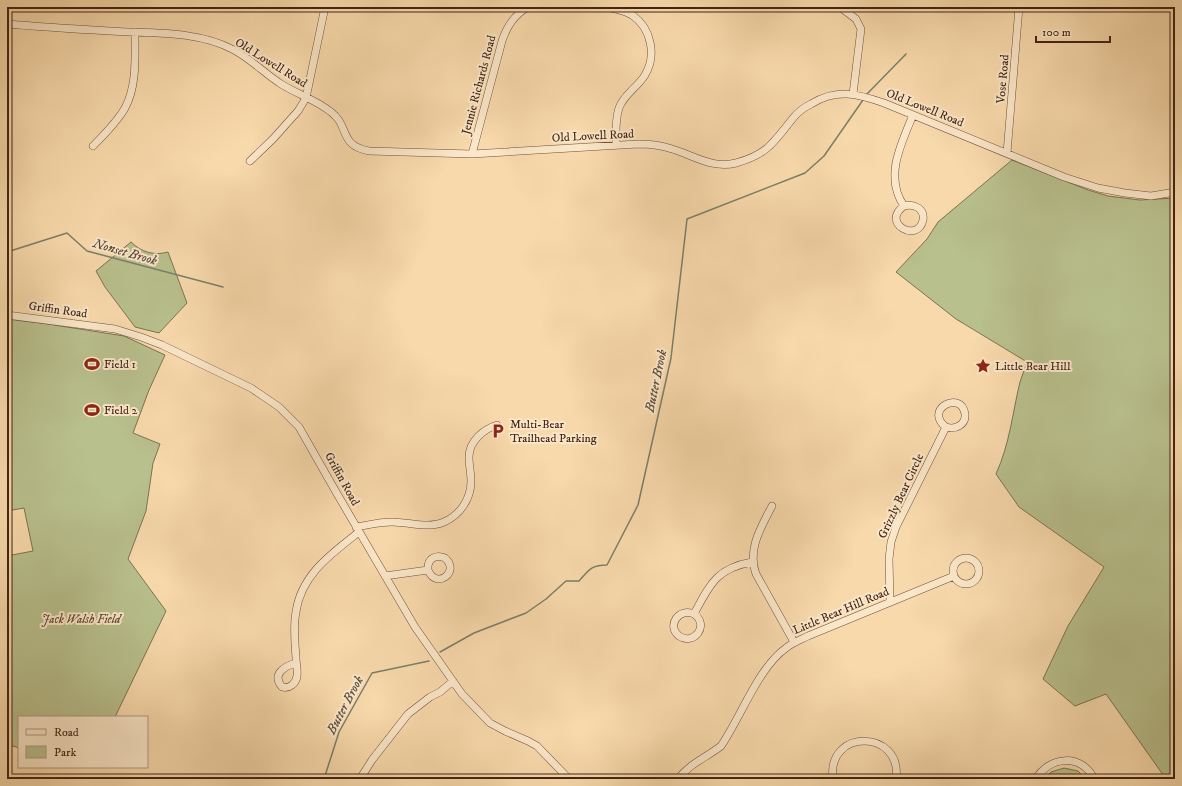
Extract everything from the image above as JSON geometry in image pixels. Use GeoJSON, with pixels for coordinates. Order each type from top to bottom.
{"type":"FeatureCollection","features":[{"type":"Feature","properties":{"kind":"street"},"geometry":{"type":"LineString","coordinates":[[250,161],[273,139],[298,111],[306,98],[325,7]]}},
{"type":"Feature","properties":{"kind":"street","name":"Jennie Richards Road"},"geometry":{"type":"LineString","coordinates":[[472,154],[502,41],[512,20],[528,7]]}},
{"type":"Feature","properties":{"kind":"street"},"geometry":{"type":"LineString","coordinates":[[606,7],[626,12],[637,20],[642,25],[649,38],[651,52],[651,59],[646,73],[624,99],[619,108],[616,145]]}},
{"type":"Feature","properties":{"kind":"street"},"geometry":{"type":"LineString","coordinates":[[840,7],[856,19],[861,29],[853,94]]}},
{"type":"Feature","properties":{"kind":"street","name":"Vose Road"},"geometry":{"type":"LineString","coordinates":[[1007,153],[1019,7]]}},
{"type":"Feature","properties":{"kind":"street","name":"Old Lowell Road"},"geometry":{"type":"LineString","coordinates":[[7,24],[189,37],[220,44],[243,56],[280,83],[332,112],[339,119],[349,142],[360,149],[390,152],[472,154],[616,145],[655,145],[676,150],[711,164],[735,163],[763,151],[773,143],[795,116],[805,107],[818,99],[833,94],[853,94],[884,103],[1064,176],[1098,188],[1150,196],[1175,192]]}},
{"type":"Feature","properties":{"kind":"street"},"geometry":{"type":"LineString","coordinates":[[93,146],[120,116],[129,99],[133,82],[135,32]]}},
{"type":"Feature","properties":{"kind":"street"},"geometry":{"type":"LineString","coordinates":[[904,206],[897,192],[895,170],[898,154],[913,115]]}},
{"type":"Feature","properties":{"kind":"street","name":"Griffin Road"},"geometry":{"type":"LineString","coordinates":[[7,315],[115,329],[126,332],[162,345],[260,394],[279,407],[299,427],[357,529],[415,626],[465,699],[490,723],[537,746],[569,779]]}},
{"type":"Feature","properties":{"kind":"street"},"geometry":{"type":"LineString","coordinates":[[296,663],[295,619],[297,603],[310,576],[357,529],[389,522],[430,525],[442,522],[455,515],[464,505],[470,490],[470,448],[480,435],[487,429],[497,424]]}},
{"type":"Feature","properties":{"kind":"street","name":"Grizzly Bear Circle"},"geometry":{"type":"LineString","coordinates":[[890,602],[889,554],[893,534],[946,427]]}},
{"type":"Feature","properties":{"kind":"street"},"geometry":{"type":"LineString","coordinates":[[772,506],[759,534],[753,553],[752,562],[756,574],[794,642]]}},
{"type":"Feature","properties":{"kind":"street"},"geometry":{"type":"LineString","coordinates":[[694,614],[709,587],[718,576],[735,566],[752,562]]}},
{"type":"Feature","properties":{"kind":"street"},"geometry":{"type":"LineString","coordinates":[[386,576],[428,570]]}},
{"type":"Feature","properties":{"kind":"street","name":"Little Bear Hill Road"},"geometry":{"type":"LineString","coordinates":[[678,779],[695,762],[721,746],[768,666],[780,652],[794,642],[954,576]]}},
{"type":"Feature","properties":{"kind":"street"},"geometry":{"type":"LineString","coordinates":[[360,779],[372,760],[408,714],[453,681]]}},
{"type":"Feature","properties":{"kind":"street"},"geometry":{"type":"LineString","coordinates":[[832,779],[833,765],[839,753],[849,744],[862,740],[880,744],[890,753],[896,766],[896,779]]}},
{"type":"Feature","properties":{"kind":"street"},"geometry":{"type":"LineString","coordinates":[[1036,779],[1048,765],[1066,760],[1079,763],[1094,779]]}},
{"type":"Feature","properties":{"kind":"green space"},"geometry":{"type":"Polygon","coordinates":[[[1012,160],[1088,190],[1108,196],[1140,200],[1175,198],[1175,779],[1166,779],[1106,694],[1075,706],[1043,679],[1068,626],[1104,567],[1019,507],[996,474],[1005,451],[1020,382],[1027,362],[956,319],[896,272],[927,239],[938,222],[1012,160]]]}},
{"type":"Feature","properties":{"kind":"green space"},"geometry":{"type":"Polygon","coordinates":[[[131,242],[143,251],[158,254],[168,252],[187,303],[159,333],[135,327],[105,287],[96,271],[131,242]]]}},
{"type":"Feature","properties":{"kind":"green space","name":"Jack Walsh Field"},"geometry":{"type":"Polygon","coordinates":[[[7,319],[124,336],[165,355],[149,390],[133,433],[160,444],[153,463],[146,511],[128,559],[166,611],[115,716],[18,716],[18,748],[7,744],[7,556],[33,551],[24,508],[7,511],[7,319]]]}},
{"type":"Feature","properties":{"kind":"green space"},"geometry":{"type":"Polygon","coordinates":[[[1064,768],[1078,771],[1086,779],[1044,779],[1051,772],[1064,768]]]}},
{"type":"Feature","properties":{"kind":"waterway","name":"Butter Brook"},"geometry":{"type":"LineString","coordinates":[[867,94],[906,54]]}},
{"type":"Feature","properties":{"kind":"waterway","name":"Butter Brook"},"geometry":{"type":"LineString","coordinates":[[440,652],[474,633],[526,613],[546,599],[566,581],[579,581],[594,567],[607,565],[638,505],[671,358],[687,219],[805,173],[824,156],[863,100]]}},
{"type":"Feature","properties":{"kind":"waterway","name":"Nonset Brook"},"geometry":{"type":"LineString","coordinates":[[7,252],[67,233],[87,251],[223,287]]}},
{"type":"Feature","properties":{"kind":"waterway","name":"Butter Brook"},"geometry":{"type":"LineString","coordinates":[[324,779],[339,732],[372,673],[429,661]]}},
{"type":"Feature","properties":{"kind":"place","name":"Field 1"},"geometry":{"type":"Point","coordinates":[92,364]}},
{"type":"Feature","properties":{"kind":"place","name":"Little Bear Hill"},"geometry":{"type":"Point","coordinates":[983,366]}},
{"type":"Feature","properties":{"kind":"place","name":"Field 2"},"geometry":{"type":"Point","coordinates":[92,410]}},
{"type":"Feature","properties":{"kind":"place","name":"Multi-Bear Trailhead Parking"},"geometry":{"type":"Point","coordinates":[498,431]}}]}
